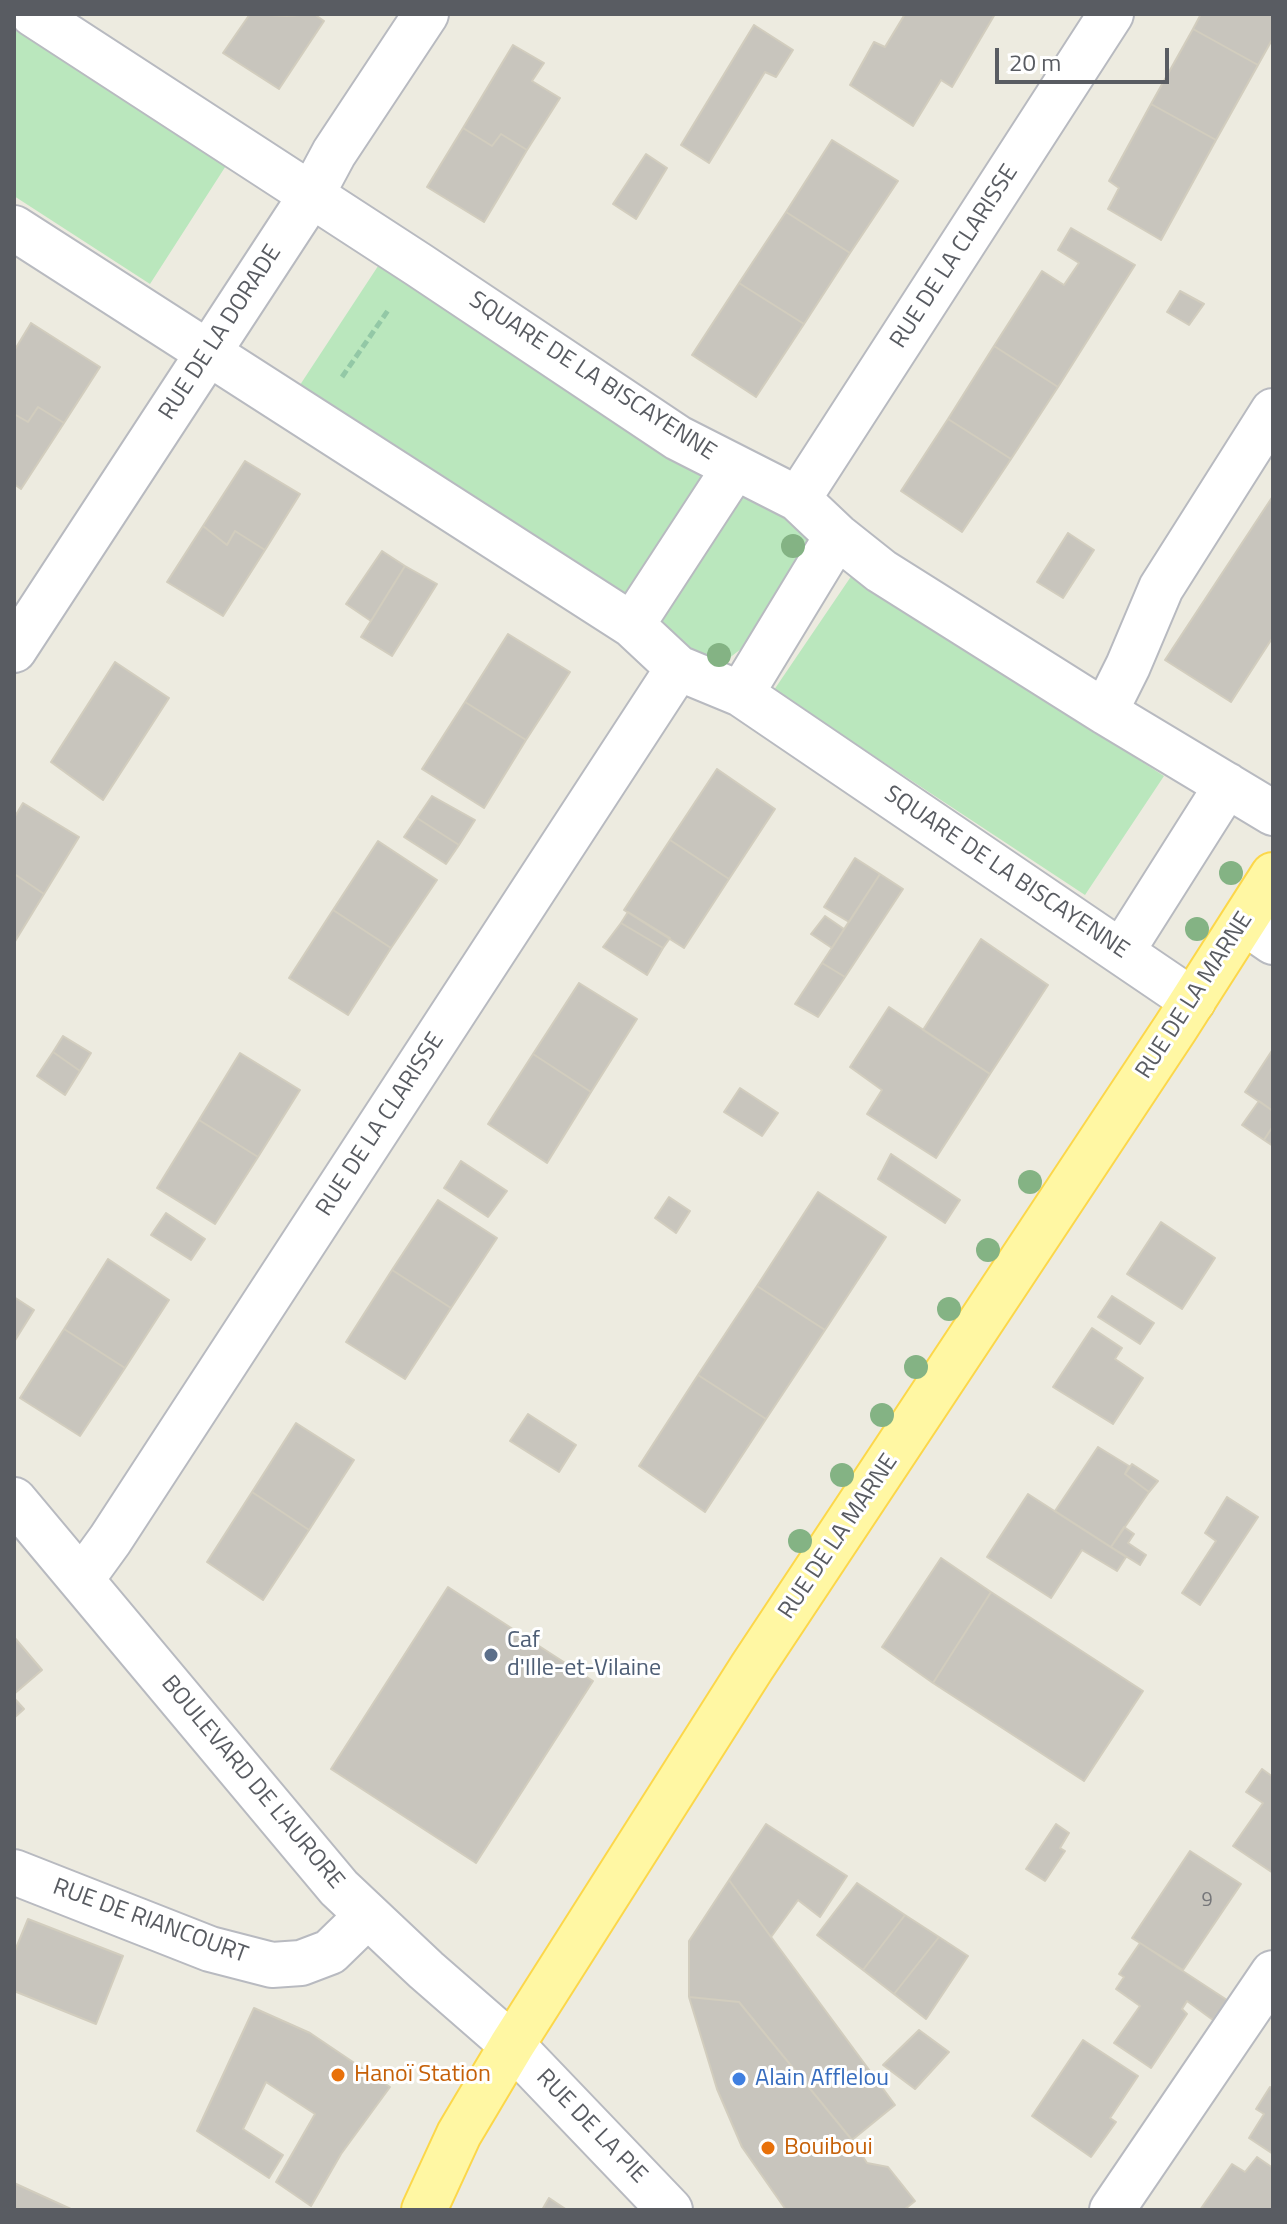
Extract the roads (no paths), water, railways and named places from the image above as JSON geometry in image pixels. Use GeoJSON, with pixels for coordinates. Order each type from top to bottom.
{"type":"FeatureCollection","features":[{"type":"Feature","properties":{"kind":"main road","name":"RUE DE LA MARNE"},"geometry":{"type":"LineString","coordinates":[[424,2210],[459,2134],[512,2045],[752,1667],[1193,1001],[1258,932],[1273,875]]}},
{"type":"Feature","properties":{"kind":"street","name":"SQUARE DE LA BISCAYENNE"},"geometry":{"type":"LineString","coordinates":[[33,14],[312,194],[678,438],[798,499],[881,571],[1273,813]]}},
{"type":"Feature","properties":{"kind":"street","name":"RUE DE LA DORADE"},"geometry":{"type":"LineString","coordinates":[[14,650],[426,14]]}},
{"type":"Feature","properties":{"kind":"street","name":"RUE DE LA CLARISSE"},"geometry":{"type":"LineString","coordinates":[[798,499],[1111,14]]}},
{"type":"Feature","properties":{"kind":"street","name":"SQUARE DE LA BISCAYENNE"},"geometry":{"type":"LineString","coordinates":[[14,228],[632,625],[678,668],[741,694],[1193,1001]]}},
{"type":"Feature","properties":{"kind":"street"},"geometry":{"type":"LineString","coordinates":[[1105,712],[1161,588],[1273,411]]}},
{"type":"Feature","properties":{"kind":"street"},"geometry":{"type":"LineString","coordinates":[[632,625],[735,467]]}},
{"type":"Feature","properties":{"kind":"street"},"geometry":{"type":"LineString","coordinates":[[741,694],[837,536]]}},
{"type":"Feature","properties":{"kind":"street","name":"RUE DE LA CLARISSE"},"geometry":{"type":"LineString","coordinates":[[81,1580],[119,1527],[678,668]]}},
{"type":"Feature","properties":{"kind":"street"},"geometry":{"type":"LineString","coordinates":[[1122,951],[1227,785]]}},
{"type":"Feature","properties":{"kind":"street","name":"BOULEVARD DE L'AURORE"},"geometry":{"type":"LineString","coordinates":[[14,1500],[339,1888],[512,2045]]}},
{"type":"Feature","properties":{"kind":"street","name":"RUE DE RIANCOURT"},"geometry":{"type":"LineString","coordinates":[[14,1872],[210,1949],[272,1965],[301,1963],[330,1952],[367,1916]]}},
{"type":"Feature","properties":{"kind":"street"},"geometry":{"type":"LineString","coordinates":[[1112,2210],[1273,1973]]}},
{"type":"Feature","properties":{"kind":"street","name":"RUE DE LA PIE"},"geometry":{"type":"LineString","coordinates":[[512,2045],[670,2210]]}},
{"type":"Feature","properties":{"kind":"place","name":"Caf d'Ille-et-Vilaine"},"geometry":{"type":"Point","coordinates":[491,1655]}},
{"type":"Feature","properties":{"kind":"place","name":"Hanoï Station"},"geometry":{"type":"Point","coordinates":[338,2075]}},
{"type":"Feature","properties":{"kind":"place","name":"Alain Afflelou"},"geometry":{"type":"Point","coordinates":[739,2079]}},
{"type":"Feature","properties":{"kind":"place","name":"Bouiboui"},"geometry":{"type":"Point","coordinates":[768,2148]}}]}
